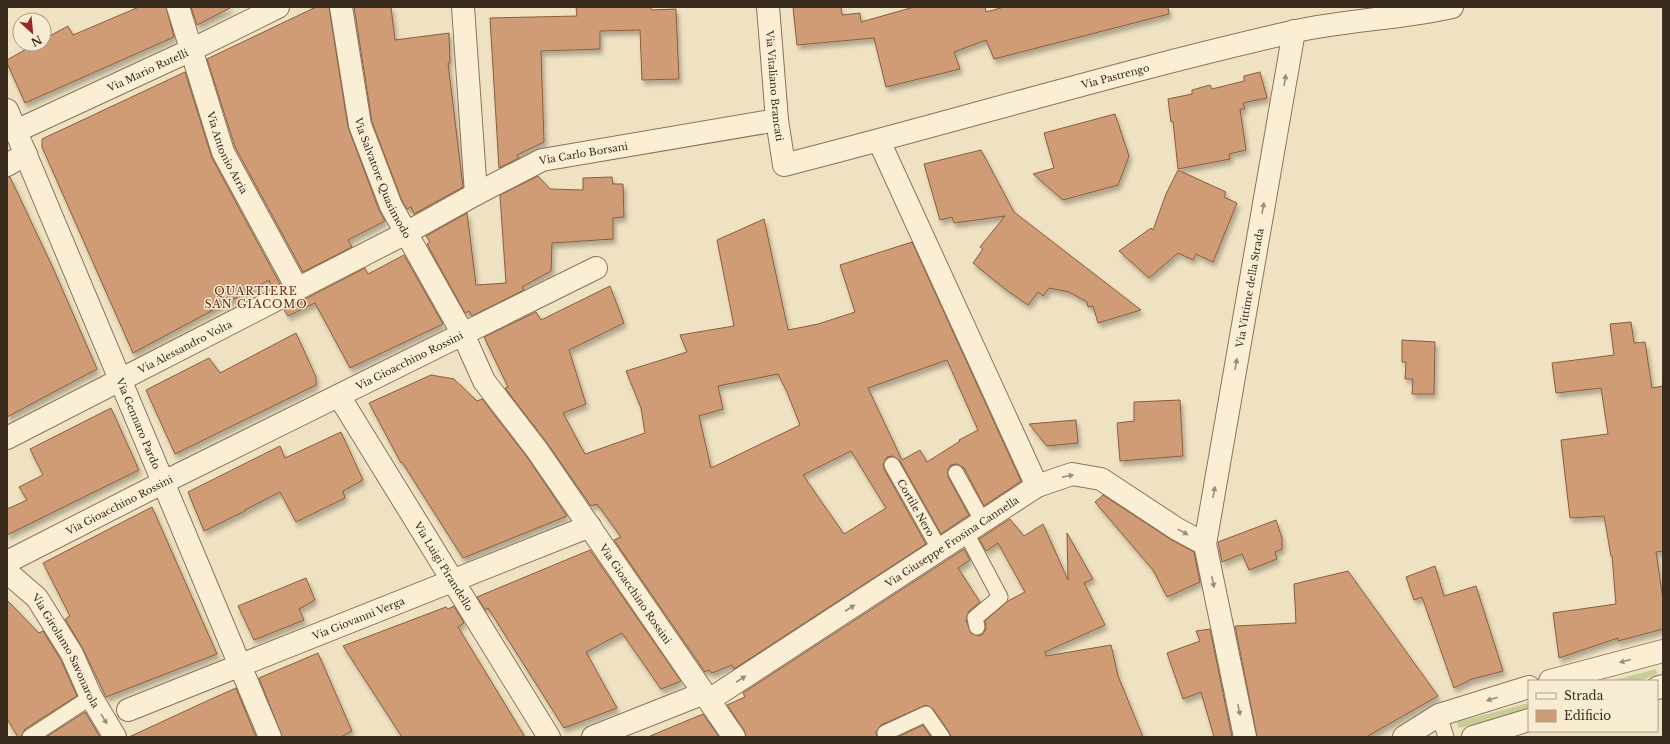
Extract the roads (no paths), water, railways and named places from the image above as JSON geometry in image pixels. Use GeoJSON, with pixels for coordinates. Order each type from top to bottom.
{"type":"FeatureCollection","features":[{"type":"Feature","properties":{"kind":"street","name":"Via Antonio Atria"},"geometry":{"type":"LineString","coordinates":[[178,7],[223,152],[297,288]]}},
{"type":"Feature","properties":{"kind":"street","name":"Via Mario Rutelli"},"geometry":{"type":"LineString","coordinates":[[16,131],[191,50],[278,7]]}},
{"type":"Feature","properties":{"kind":"street","name":"Via Salvatore Quasimodo"},"geometry":{"type":"LineString","coordinates":[[341,7],[360,125],[391,206],[463,334]]}},
{"type":"Feature","properties":{"kind":"street"},"geometry":{"type":"LineString","coordinates":[[463,7],[476,194]]}},
{"type":"Feature","properties":{"kind":"street","name":"Via Vitaliano Brancati"},"geometry":{"type":"LineString","coordinates":[[768,7],[777,120],[784,165]]}},
{"type":"Feature","properties":{"kind":"street","name":"Via Pastrengo"},"geometry":{"type":"LineString","coordinates":[[784,165],[879,141],[1127,73],[1294,31],[1446,8]]}},
{"type":"Feature","properties":{"kind":"street","name":"Via Vittime della Strada"},"geometry":{"type":"LineString","coordinates":[[1205,544],[1294,31]]}},
{"type":"Feature","properties":{"kind":"street","name":"Via Gennaro Pardo"},"geometry":{"type":"LineString","coordinates":[[7,110],[270,737]]}},
{"type":"Feature","properties":{"kind":"street","name":"Via Carlo Borsani"},"geometry":{"type":"LineString","coordinates":[[406,233],[476,194],[542,160],[777,120]]}},
{"type":"Feature","properties":{"kind":"street"},"geometry":{"type":"LineString","coordinates":[[879,141],[1037,486]]}},
{"type":"Feature","properties":{"kind":"street"},"geometry":{"type":"LineString","coordinates":[[7,164],[26,154]]}},
{"type":"Feature","properties":{"kind":"street","name":"Via Alessandro Volta"},"geometry":{"type":"LineString","coordinates":[[7,438],[406,233]]}},
{"type":"Feature","properties":{"kind":"street"},"geometry":{"type":"LineString","coordinates":[[463,334],[596,268]]}},
{"type":"Feature","properties":{"kind":"street","name":"Via Gioacchino Rossini"},"geometry":{"type":"LineString","coordinates":[[7,562],[164,482],[463,334],[484,381],[537,450],[734,737]]}},
{"type":"Feature","properties":{"kind":"street","name":"Via Luigi Pirandello"},"geometry":{"type":"LineString","coordinates":[[339,396],[549,737]]}},
{"type":"Feature","properties":{"kind":"street","name":"Via Giuseppe Frosina Cannella"},"geometry":{"type":"LineString","coordinates":[[593,737],[706,697],[975,528],[1037,486],[1072,474],[1101,479],[1177,529],[1205,544]]}},
{"type":"Feature","properties":{"kind":"street","name":"Via Giovanni Verga"},"geometry":{"type":"LineString","coordinates":[[128,710],[590,526]]}},
{"type":"Feature","properties":{"kind":"street"},"geometry":{"type":"LineString","coordinates":[[1205,544],[1245,737]]}},
{"type":"Feature","properties":{"kind":"street","name":"Via Girolamo Savonarola"},"geometry":{"type":"LineString","coordinates":[[7,572],[37,598],[72,654],[91,697],[115,737]]}},
{"type":"Feature","properties":{"kind":"street"},"geometry":{"type":"LineString","coordinates":[[1554,680],[1663,651]]}},
{"type":"Feature","properties":{"kind":"street"},"geometry":{"type":"LineString","coordinates":[[1404,737],[1439,715],[1528,687]]}},
{"type":"Feature","properties":{"kind":"street"},"geometry":{"type":"LineString","coordinates":[[1473,737],[1528,720]]}},
{"type":"Feature","properties":{"kind":"lane","name":"Cortile Nero"},"geometry":{"type":"LineString","coordinates":[[892,465],[940,550]]}},
{"type":"Feature","properties":{"kind":"lane"},"geometry":{"type":"LineString","coordinates":[[956,473],[1000,597],[975,618],[977,627]]}},
{"type":"Feature","properties":{"kind":"lane"},"geometry":{"type":"LineString","coordinates":[[30,737],[91,697]]}},
{"type":"Feature","properties":{"kind":"lane"},"geometry":{"type":"LineString","coordinates":[[885,733],[926,714],[942,737]]}},
{"type":"Feature","properties":{"kind":"lane"},"geometry":{"type":"LineString","coordinates":[[1439,715],[1446,737]]}},
{"type":"Feature","properties":{"kind":"district","name":"QUARTIERE SAN GIACOMO"},"geometry":{"type":"Point","coordinates":[256,297]}}]}
